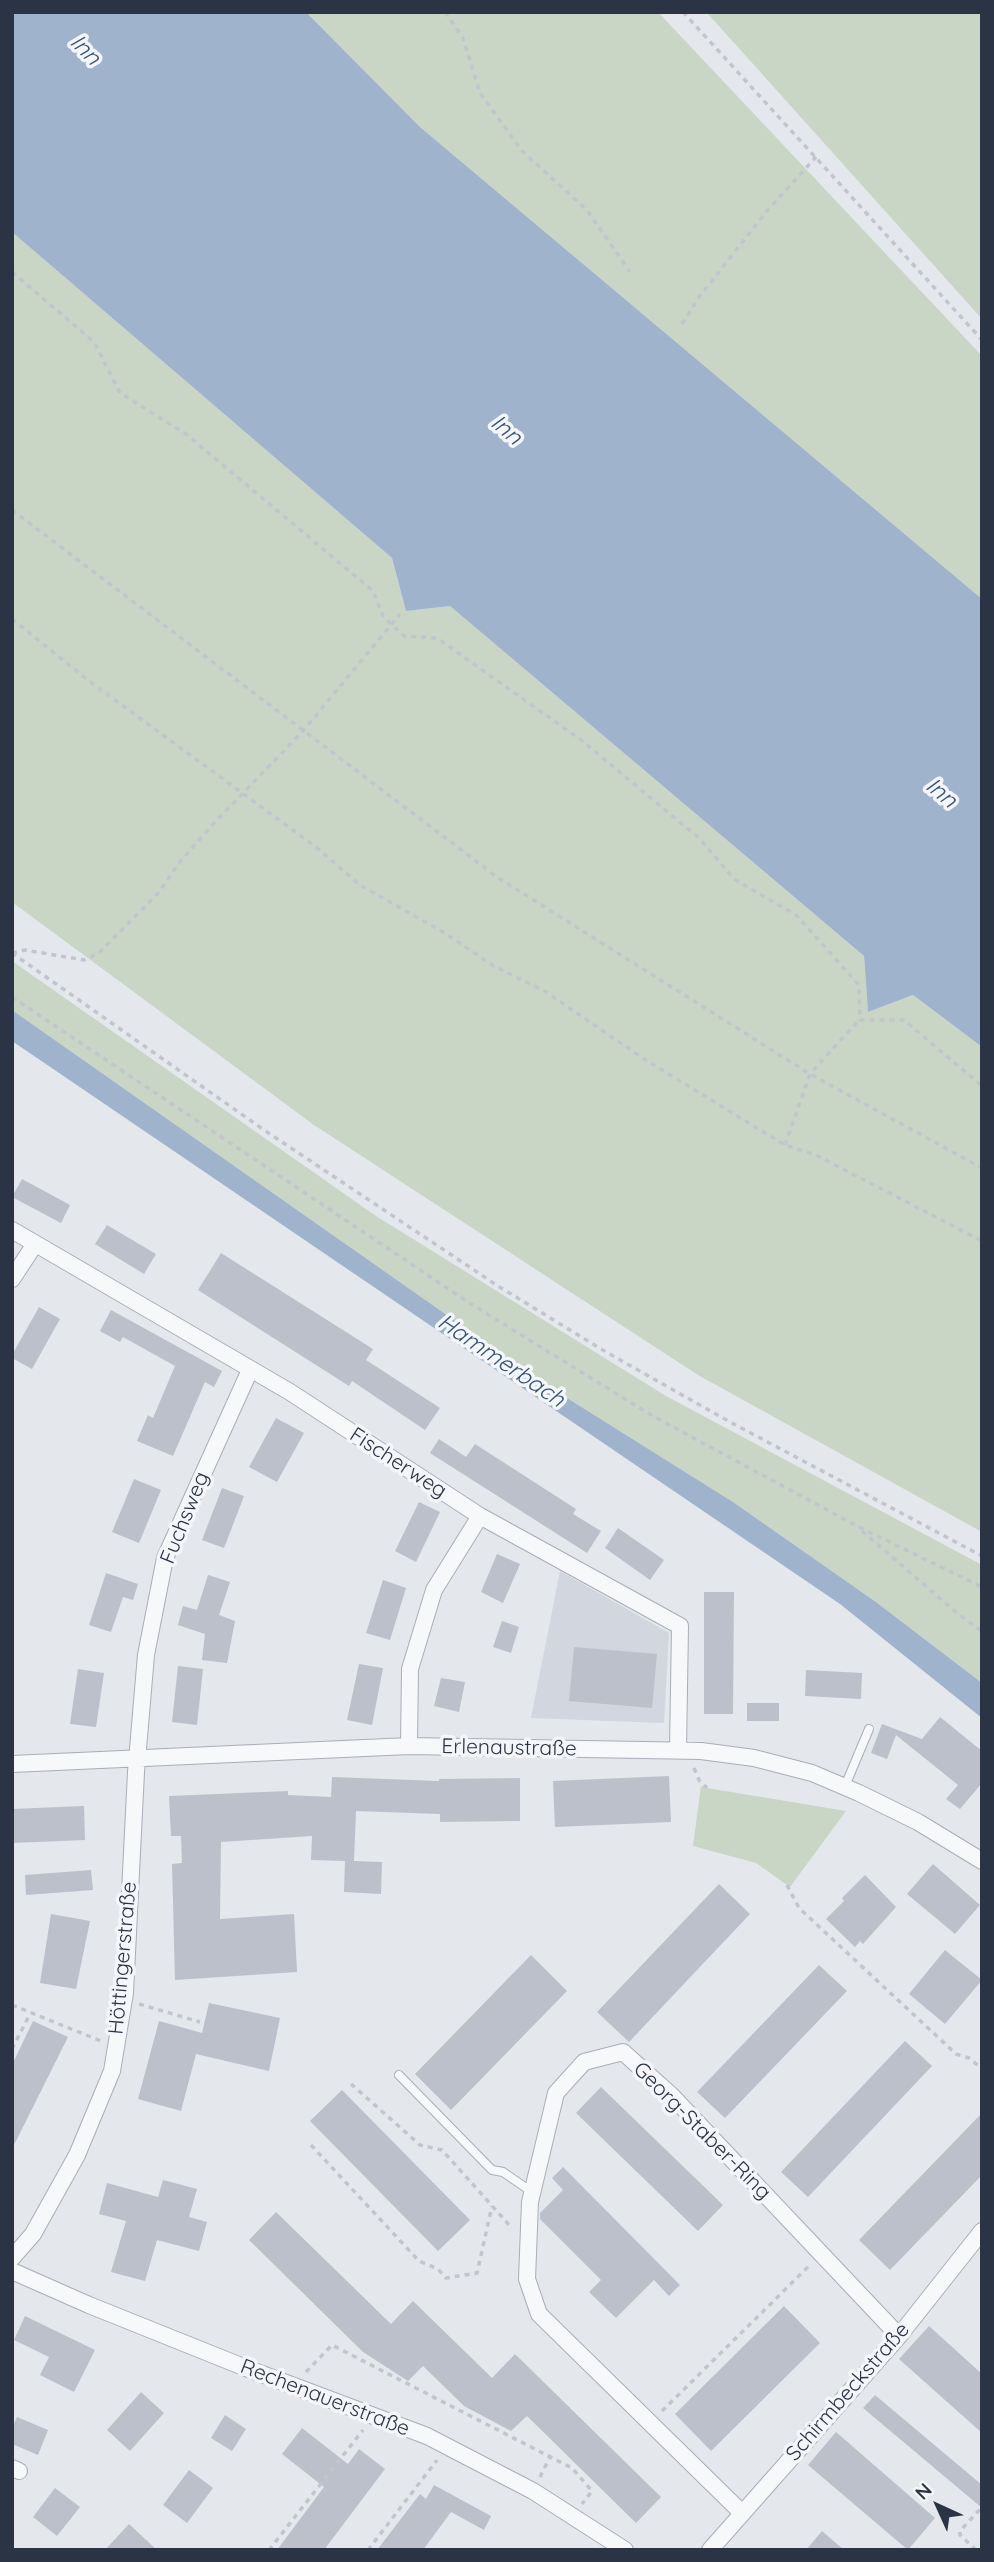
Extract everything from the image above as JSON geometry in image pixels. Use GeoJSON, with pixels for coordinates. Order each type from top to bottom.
{"type":"FeatureCollection","features":[{"type":"Feature","properties":{"kind":"street","name":"Fischerweg"},"geometry":{"type":"LineString","coordinates":[[12,1230],[290,1392],[480,1516],[680,1626],[678,1750]]}},
{"type":"Feature","properties":{"kind":"street"},"geometry":{"type":"LineString","coordinates":[[12,1279],[35,1244]]}},
{"type":"Feature","properties":{"kind":"street","name":"Fuchsweg"},"geometry":{"type":"LineString","coordinates":[[137,1758],[146,1655],[165,1558],[250,1370]]}},
{"type":"Feature","properties":{"kind":"street"},"geometry":{"type":"LineString","coordinates":[[409,1746],[410,1668],[434,1590],[480,1516]]}},
{"type":"Feature","properties":{"kind":"street","name":"Erlenaustraße"},"geometry":{"type":"LineString","coordinates":[[12,1765],[409,1746],[701,1751],[754,1758],[812,1773],[918,1822],[982,1861]]}},
{"type":"Feature","properties":{"kind":"street","name":"Höttingerstraße"},"geometry":{"type":"LineString","coordinates":[[12,2258],[33,2234],[77,2155],[112,2071],[124,2000],[137,1758]]}},
{"type":"Feature","properties":{"kind":"street","name":"Georg-Staber-Ring"},"geometry":{"type":"LineString","coordinates":[[742,2512],[538,2314],[527,2279],[532,2192],[556,2093],[584,2062],[623,2052],[672,2096],[899,2336]]}},
{"type":"Feature","properties":{"kind":"street","name":"Schirmbeckstraße"},"geometry":{"type":"LineString","coordinates":[[710,2550],[899,2336],[982,2231]]}},
{"type":"Feature","properties":{"kind":"street","name":"Rechenauerstraße"},"geometry":{"type":"LineString","coordinates":[[12,2271],[89,2305],[427,2436],[533,2491],[621,2549]]}},
{"type":"Feature","properties":{"kind":"lane"},"geometry":{"type":"LineString","coordinates":[[845,1786],[869,1729]]}},
{"type":"Feature","properties":{"kind":"lane"},"geometry":{"type":"LineString","coordinates":[[399,2076],[492,2170],[503,2172],[532,2192]]}},
{"type":"Feature","properties":{"kind":"path"},"geometry":{"type":"LineString","coordinates":[[445,12],[463,38],[480,93],[522,151],[587,210],[630,272]]}},
{"type":"Feature","properties":{"kind":"path"},"geometry":{"type":"LineString","coordinates":[[683,12],[982,340]]}},
{"type":"Feature","properties":{"kind":"path"},"geometry":{"type":"LineString","coordinates":[[682,324],[700,296],[758,222],[816,156]]}},
{"type":"Feature","properties":{"kind":"path"},"geometry":{"type":"LineString","coordinates":[[12,272],[94,342],[120,393],[186,434],[373,591],[383,616],[404,636],[437,638],[581,740],[699,838],[734,879],[796,915],[859,985],[860,1020],[810,1074],[785,1145]]}},
{"type":"Feature","properties":{"kind":"path"},"geometry":{"type":"LineString","coordinates":[[12,510],[497,877],[810,1074],[982,1168]]}},
{"type":"Feature","properties":{"kind":"path"},"geometry":{"type":"LineString","coordinates":[[12,953],[25,950],[84,960],[99,953],[160,891],[179,863],[241,794],[303,731],[400,614]]}},
{"type":"Feature","properties":{"kind":"path"},"geometry":{"type":"LineString","coordinates":[[12,620],[89,681],[316,847],[360,885],[443,932],[494,966],[546,992],[643,1059],[785,1145],[816,1155],[982,1241]]}},
{"type":"Feature","properties":{"kind":"path"},"geometry":{"type":"LineString","coordinates":[[12,953],[264,1130],[498,1286],[606,1352],[730,1422],[982,1556]]}},
{"type":"Feature","properties":{"kind":"path"},"geometry":{"type":"LineString","coordinates":[[12,997],[479,1309],[651,1415],[857,1526],[982,1587]]}},
{"type":"Feature","properties":{"kind":"path"},"geometry":{"type":"LineString","coordinates":[[860,1020],[904,1020],[982,1086]]}},
{"type":"Feature","properties":{"kind":"path"},"geometry":{"type":"LineString","coordinates":[[857,1526],[958,1614],[982,1631]]}},
{"type":"Feature","properties":{"kind":"path"},"geometry":{"type":"LineString","coordinates":[[787,1885],[799,1908],[956,2054],[970,2057],[982,2069]]}},
{"type":"Feature","properties":{"kind":"path"},"geometry":{"type":"LineString","coordinates":[[124,2000],[200,2022]]}},
{"type":"Feature","properties":{"kind":"path"},"geometry":{"type":"LineString","coordinates":[[12,2005],[116,2047]]}},
{"type":"Feature","properties":{"kind":"path"},"geometry":{"type":"LineString","coordinates":[[12,2049],[30,2014]]}},
{"type":"Feature","properties":{"kind":"path"},"geometry":{"type":"LineString","coordinates":[[351,2084],[420,2145],[442,2150],[528,2246]]}},
{"type":"Feature","properties":{"kind":"path"},"geometry":{"type":"LineString","coordinates":[[311,2146],[419,2260],[438,2269],[446,2278],[477,2273],[492,2206]]}},
{"type":"Feature","properties":{"kind":"path"},"geometry":{"type":"LineString","coordinates":[[650,2423],[822,2254]]}},
{"type":"Feature","properties":{"kind":"path"},"geometry":{"type":"LineString","coordinates":[[292,2385],[332,2345],[572,2469],[592,2491],[573,2516]]}},
{"type":"Feature","properties":{"kind":"path"},"geometry":{"type":"LineString","coordinates":[[269,2550],[374,2416]]}},
{"type":"Feature","properties":{"kind":"path"},"geometry":{"type":"LineString","coordinates":[[368,2550],[447,2447]]}},
{"type":"Feature","properties":{"kind":"path"},"geometry":{"type":"LineString","coordinates":[[537,2482],[550,2457]]}},
{"type":"Feature","properties":{"kind":"path"},"geometry":{"type":"LineString","coordinates":[[976,2550],[960,2535],[960,2531],[982,2507]]}},
{"type":"Feature","properties":{"kind":"shaded area"},"geometry":{"type":"Polygon","coordinates":[[[560,1571],[669,1633],[664,1723],[531,1718],[560,1571]]]}},
{"type":"Feature","properties":{"kind":"green space"},"geometry":{"type":"Polygon","coordinates":[[[306,12],[658,12],[982,356],[982,599],[420,127],[306,12]]]}},
{"type":"Feature","properties":{"kind":"green space"},"geometry":{"type":"Polygon","coordinates":[[[706,12],[982,12],[982,319],[718,25],[706,12]]]}},
{"type":"Feature","properties":{"kind":"green space"},"geometry":{"type":"Polygon","coordinates":[[[12,232],[392,558],[406,611],[450,606],[864,956],[868,1012],[913,995],[982,1047],[982,1532],[698,1375],[314,1125],[12,902],[12,232]]]}},
{"type":"Feature","properties":{"kind":"green space"},"geometry":{"type":"Polygon","coordinates":[[[12,961],[376,1216],[666,1396],[982,1565],[982,1683],[876,1602],[733,1502],[548,1386],[12,1010],[12,961]]]}},
{"type":"Feature","properties":{"kind":"green space"},"geometry":{"type":"Polygon","coordinates":[[[701,1786],[846,1811],[790,1887],[756,1863],[693,1846],[701,1786]]]}},
{"type":"Feature","properties":{"kind":"water","name":"Inn"},"geometry":{"type":"Polygon","coordinates":[[[12,12],[306,12],[420,127],[982,599],[982,1047],[913,995],[868,1012],[864,956],[450,606],[406,611],[392,558],[12,232],[12,12]]]}},
{"type":"Feature","properties":{"kind":"water","name":"Hammerbach"},"geometry":{"type":"Polygon","coordinates":[[[12,1010],[548,1386],[733,1502],[876,1602],[982,1683],[982,1718],[840,1604],[12,1041],[12,1010]]]}},
{"type":"Feature","properties":{"kind":"building"},"geometry":{"type":"Polygon","coordinates":[[[22,1179],[70,1205],[61,1223],[12,1197],[22,1179]]]}},
{"type":"Feature","properties":{"kind":"building"},"geometry":{"type":"Polygon","coordinates":[[[107,1225],[156,1254],[144,1274],[95,1244],[107,1225]]]}},
{"type":"Feature","properties":{"kind":"building"},"geometry":{"type":"Polygon","coordinates":[[[221,1253],[373,1349],[366,1360],[440,1408],[425,1430],[352,1381],[349,1386],[198,1290],[221,1253]]]}},
{"type":"Feature","properties":{"kind":"building"},"geometry":{"type":"Polygon","coordinates":[[[39,1307],[60,1319],[32,1369],[12,1358],[12,1355],[39,1307]]]}},
{"type":"Feature","properties":{"kind":"building"},"geometry":{"type":"Polygon","coordinates":[[[111,1310],[222,1371],[214,1387],[205,1382],[173,1456],[137,1441],[148,1415],[153,1418],[175,1366],[123,1337],[120,1342],[100,1331],[111,1310]]]}},
{"type":"Feature","properties":{"kind":"building"},"geometry":{"type":"Polygon","coordinates":[[[276,1418],[304,1433],[277,1482],[249,1467],[276,1418]]]}},
{"type":"Feature","properties":{"kind":"building"},"geometry":{"type":"Polygon","coordinates":[[[439,1439],[466,1457],[475,1444],[576,1509],[573,1514],[601,1531],[587,1553],[430,1453],[439,1439]]]}},
{"type":"Feature","properties":{"kind":"building"},"geometry":{"type":"Polygon","coordinates":[[[134,1479],[161,1490],[139,1543],[112,1532],[134,1479]]]}},
{"type":"Feature","properties":{"kind":"building"},"geometry":{"type":"Polygon","coordinates":[[[222,1488],[244,1496],[224,1548],[202,1540],[222,1488]]]}},
{"type":"Feature","properties":{"kind":"building"},"geometry":{"type":"Polygon","coordinates":[[[419,1502],[440,1512],[416,1562],[395,1551],[419,1502]]]}},
{"type":"Feature","properties":{"kind":"building"},"geometry":{"type":"Polygon","coordinates":[[[618,1528],[664,1560],[650,1580],[605,1548],[618,1528]]]}},
{"type":"Feature","properties":{"kind":"building"},"geometry":{"type":"Polygon","coordinates":[[[497,1554],[520,1564],[503,1603],[481,1592],[497,1554]]]}},
{"type":"Feature","properties":{"kind":"building"},"geometry":{"type":"Polygon","coordinates":[[[106,1573],[138,1584],[133,1600],[123,1597],[111,1632],[89,1625],[106,1573]]]}},
{"type":"Feature","properties":{"kind":"building"},"geometry":{"type":"Polygon","coordinates":[[[208,1575],[230,1582],[219,1615],[235,1621],[227,1663],[202,1660],[205,1634],[178,1625],[183,1606],[197,1610],[208,1575]]]}},
{"type":"Feature","properties":{"kind":"building"},"geometry":{"type":"Polygon","coordinates":[[[383,1580],[406,1588],[390,1640],[366,1633],[383,1580]]]}},
{"type":"Feature","properties":{"kind":"building"},"geometry":{"type":"Polygon","coordinates":[[[704,1592],[734,1592],[733,1714],[704,1714],[704,1592]]]}},
{"type":"Feature","properties":{"kind":"building"},"geometry":{"type":"Polygon","coordinates":[[[502,1621],[519,1627],[511,1653],[493,1647],[502,1621]]]}},
{"type":"Feature","properties":{"kind":"building"},"geometry":{"type":"Polygon","coordinates":[[[574,1647],[657,1654],[652,1708],[569,1701],[574,1647]]]}},
{"type":"Feature","properties":{"kind":"building"},"geometry":{"type":"Polygon","coordinates":[[[359,1664],[383,1668],[372,1725],[347,1720],[359,1664]]]}},
{"type":"Feature","properties":{"kind":"building"},"geometry":{"type":"Polygon","coordinates":[[[178,1666],[203,1669],[197,1725],[172,1722],[178,1666]]]}},
{"type":"Feature","properties":{"kind":"building"},"geometry":{"type":"Polygon","coordinates":[[[78,1669],[104,1673],[96,1727],[70,1724],[78,1669]]]}},
{"type":"Feature","properties":{"kind":"building"},"geometry":{"type":"Polygon","coordinates":[[[806,1670],[862,1673],[861,1699],[805,1696],[806,1670]]]}},
{"type":"Feature","properties":{"kind":"building"},"geometry":{"type":"Polygon","coordinates":[[[441,1678],[465,1682],[459,1712],[434,1706],[441,1678]]]}},
{"type":"Feature","properties":{"kind":"building"},"geometry":{"type":"Polygon","coordinates":[[[747,1703],[779,1703],[779,1721],[747,1721],[747,1703]]]}},
{"type":"Feature","properties":{"kind":"building"},"geometry":{"type":"Polygon","coordinates":[[[940,1717],[982,1751],[982,1783],[960,1809],[946,1799],[958,1785],[896,1735],[887,1759],[871,1753],[882,1724],[922,1739],[940,1717]]]}},
{"type":"Feature","properties":{"kind":"building"},"geometry":{"type":"Polygon","coordinates":[[[669,1776],[671,1822],[555,1827],[553,1781],[669,1776]]]}},
{"type":"Feature","properties":{"kind":"building"},"geometry":{"type":"Polygon","coordinates":[[[332,1777],[439,1781],[520,1778],[520,1821],[440,1822],[440,1814],[356,1811],[354,1861],[382,1862],[381,1894],[344,1892],[345,1861],[311,1860],[312,1836],[221,1842],[220,1919],[294,1914],[297,1972],[175,1980],[172,1864],[182,1863],[181,1836],[171,1836],[169,1796],[288,1791],[288,1795],[331,1797],[332,1777]]]}},
{"type":"Feature","properties":{"kind":"building"},"geometry":{"type":"Polygon","coordinates":[[[84,1806],[85,1840],[12,1843],[12,1809],[84,1806]]]}},
{"type":"Feature","properties":{"kind":"building"},"geometry":{"type":"Polygon","coordinates":[[[933,1864],[980,1905],[955,1934],[907,1894],[933,1864]]]}},
{"type":"Feature","properties":{"kind":"building"},"geometry":{"type":"Polygon","coordinates":[[[91,1870],[93,1890],[26,1895],[25,1875],[91,1870]]]}},
{"type":"Feature","properties":{"kind":"building"},"geometry":{"type":"Polygon","coordinates":[[[865,1875],[896,1907],[863,1944],[860,1941],[855,1947],[826,1919],[865,1875]]]}},
{"type":"Feature","properties":{"kind":"building"},"geometry":{"type":"Polygon","coordinates":[[[719,1884],[750,1914],[629,2042],[597,2012],[719,1884]]]}},
{"type":"Feature","properties":{"kind":"building"},"geometry":{"type":"Polygon","coordinates":[[[51,1914],[90,1921],[76,1989],[40,1983],[51,1914]]]}},
{"type":"Feature","properties":{"kind":"building"},"geometry":{"type":"Polygon","coordinates":[[[945,1950],[982,1980],[945,2024],[909,1994],[945,1950]]]}},
{"type":"Feature","properties":{"kind":"building"},"geometry":{"type":"Polygon","coordinates":[[[531,1955],[567,1991],[451,2110],[415,2074],[531,1955]]]}},
{"type":"Feature","properties":{"kind":"building"},"geometry":{"type":"Polygon","coordinates":[[[819,1965],[847,1991],[725,2118],[697,2092],[819,1965]]]}},
{"type":"Feature","properties":{"kind":"building"},"geometry":{"type":"Polygon","coordinates":[[[209,2003],[280,2018],[269,2071],[196,2054],[181,2111],[138,2099],[159,2021],[202,2033],[209,2003]]]}},
{"type":"Feature","properties":{"kind":"building"},"geometry":{"type":"Polygon","coordinates":[[[33,2021],[68,2037],[12,2149],[12,2065],[33,2021]]]}},
{"type":"Feature","properties":{"kind":"building"},"geometry":{"type":"Polygon","coordinates":[[[905,2041],[932,2066],[808,2197],[781,2172],[905,2041]]]}},
{"type":"Feature","properties":{"kind":"building"},"geometry":{"type":"Polygon","coordinates":[[[601,2087],[723,2205],[698,2231],[576,2113],[601,2087]]]}},
{"type":"Feature","properties":{"kind":"building"},"geometry":{"type":"Polygon","coordinates":[[[342,2090],[470,2220],[438,2251],[310,2121],[342,2090]]]}},
{"type":"Feature","properties":{"kind":"building"},"geometry":{"type":"Polygon","coordinates":[[[982,2113],[982,2175],[890,2270],[859,2240],[982,2113]]]}},
{"type":"Feature","properties":{"kind":"building"},"geometry":{"type":"Polygon","coordinates":[[[563,2167],[680,2285],[669,2296],[654,2280],[616,2318],[589,2292],[601,2280],[540,2219],[540,2213],[563,2190],[552,2178],[563,2167]]]}},
{"type":"Feature","properties":{"kind":"building"},"geometry":{"type":"Polygon","coordinates":[[[163,2180],[197,2189],[189,2217],[207,2222],[199,2251],[157,2240],[145,2281],[111,2272],[126,2221],[99,2214],[107,2183],[158,2197],[163,2180]]]}},
{"type":"Feature","properties":{"kind":"building"},"geometry":{"type":"Polygon","coordinates":[[[276,2212],[391,2324],[413,2301],[492,2378],[515,2354],[661,2497],[636,2523],[527,2416],[511,2431],[464,2406],[423,2366],[408,2381],[363,2352],[249,2240],[276,2212]]]}},
{"type":"Feature","properties":{"kind":"building"},"geometry":{"type":"Polygon","coordinates":[[[784,2306],[820,2343],[711,2451],[675,2414],[784,2306]]]}},
{"type":"Feature","properties":{"kind":"building"},"geometry":{"type":"Polygon","coordinates":[[[25,2316],[95,2350],[74,2392],[40,2375],[49,2357],[14,2340],[25,2316]]]}},
{"type":"Feature","properties":{"kind":"building"},"geometry":{"type":"Polygon","coordinates":[[[929,2326],[982,2374],[982,2433],[899,2359],[929,2326]]]}},
{"type":"Feature","properties":{"kind":"building"},"geometry":{"type":"Polygon","coordinates":[[[141,2392],[164,2413],[130,2451],[107,2430],[141,2392]]]}},
{"type":"Feature","properties":{"kind":"building"},"geometry":{"type":"Polygon","coordinates":[[[875,2395],[982,2485],[982,2508],[863,2408],[875,2395]]]}},
{"type":"Feature","properties":{"kind":"building"},"geometry":{"type":"Polygon","coordinates":[[[225,2415],[246,2429],[232,2451],[211,2438],[225,2415]]]}},
{"type":"Feature","properties":{"kind":"building"},"geometry":{"type":"Polygon","coordinates":[[[17,2417],[48,2430],[38,2455],[12,2444],[12,2428],[17,2417]]]}},
{"type":"Feature","properties":{"kind":"building"},"geometry":{"type":"Polygon","coordinates":[[[302,2428],[348,2464],[359,2449],[385,2469],[324,2550],[277,2550],[324,2487],[282,2454],[302,2428]]]}},
{"type":"Feature","properties":{"kind":"building"},"geometry":{"type":"Polygon","coordinates":[[[836,2432],[935,2518],[908,2550],[808,2465],[836,2432]]]}},
{"type":"Feature","properties":{"kind":"building"},"geometry":{"type":"Polygon","coordinates":[[[189,2470],[213,2488],[187,2523],[163,2505],[189,2470]]]}},
{"type":"Feature","properties":{"kind":"building"},"geometry":{"type":"Polygon","coordinates":[[[434,2485],[491,2516],[484,2530],[451,2512],[423,2550],[377,2550],[420,2494],[426,2499],[434,2485]]]}},
{"type":"Feature","properties":{"kind":"building"},"geometry":{"type":"Polygon","coordinates":[[[55,2488],[80,2507],[57,2536],[33,2517],[55,2488]]]}},
{"type":"Feature","properties":{"kind":"building"},"geometry":{"type":"Polygon","coordinates":[[[129,2524],[157,2550],[105,2550],[129,2524]]]}},
{"type":"Feature","properties":{"kind":"building"},"geometry":{"type":"Polygon","coordinates":[[[822,2531],[844,2550],[806,2550],[822,2531]]]}}]}
